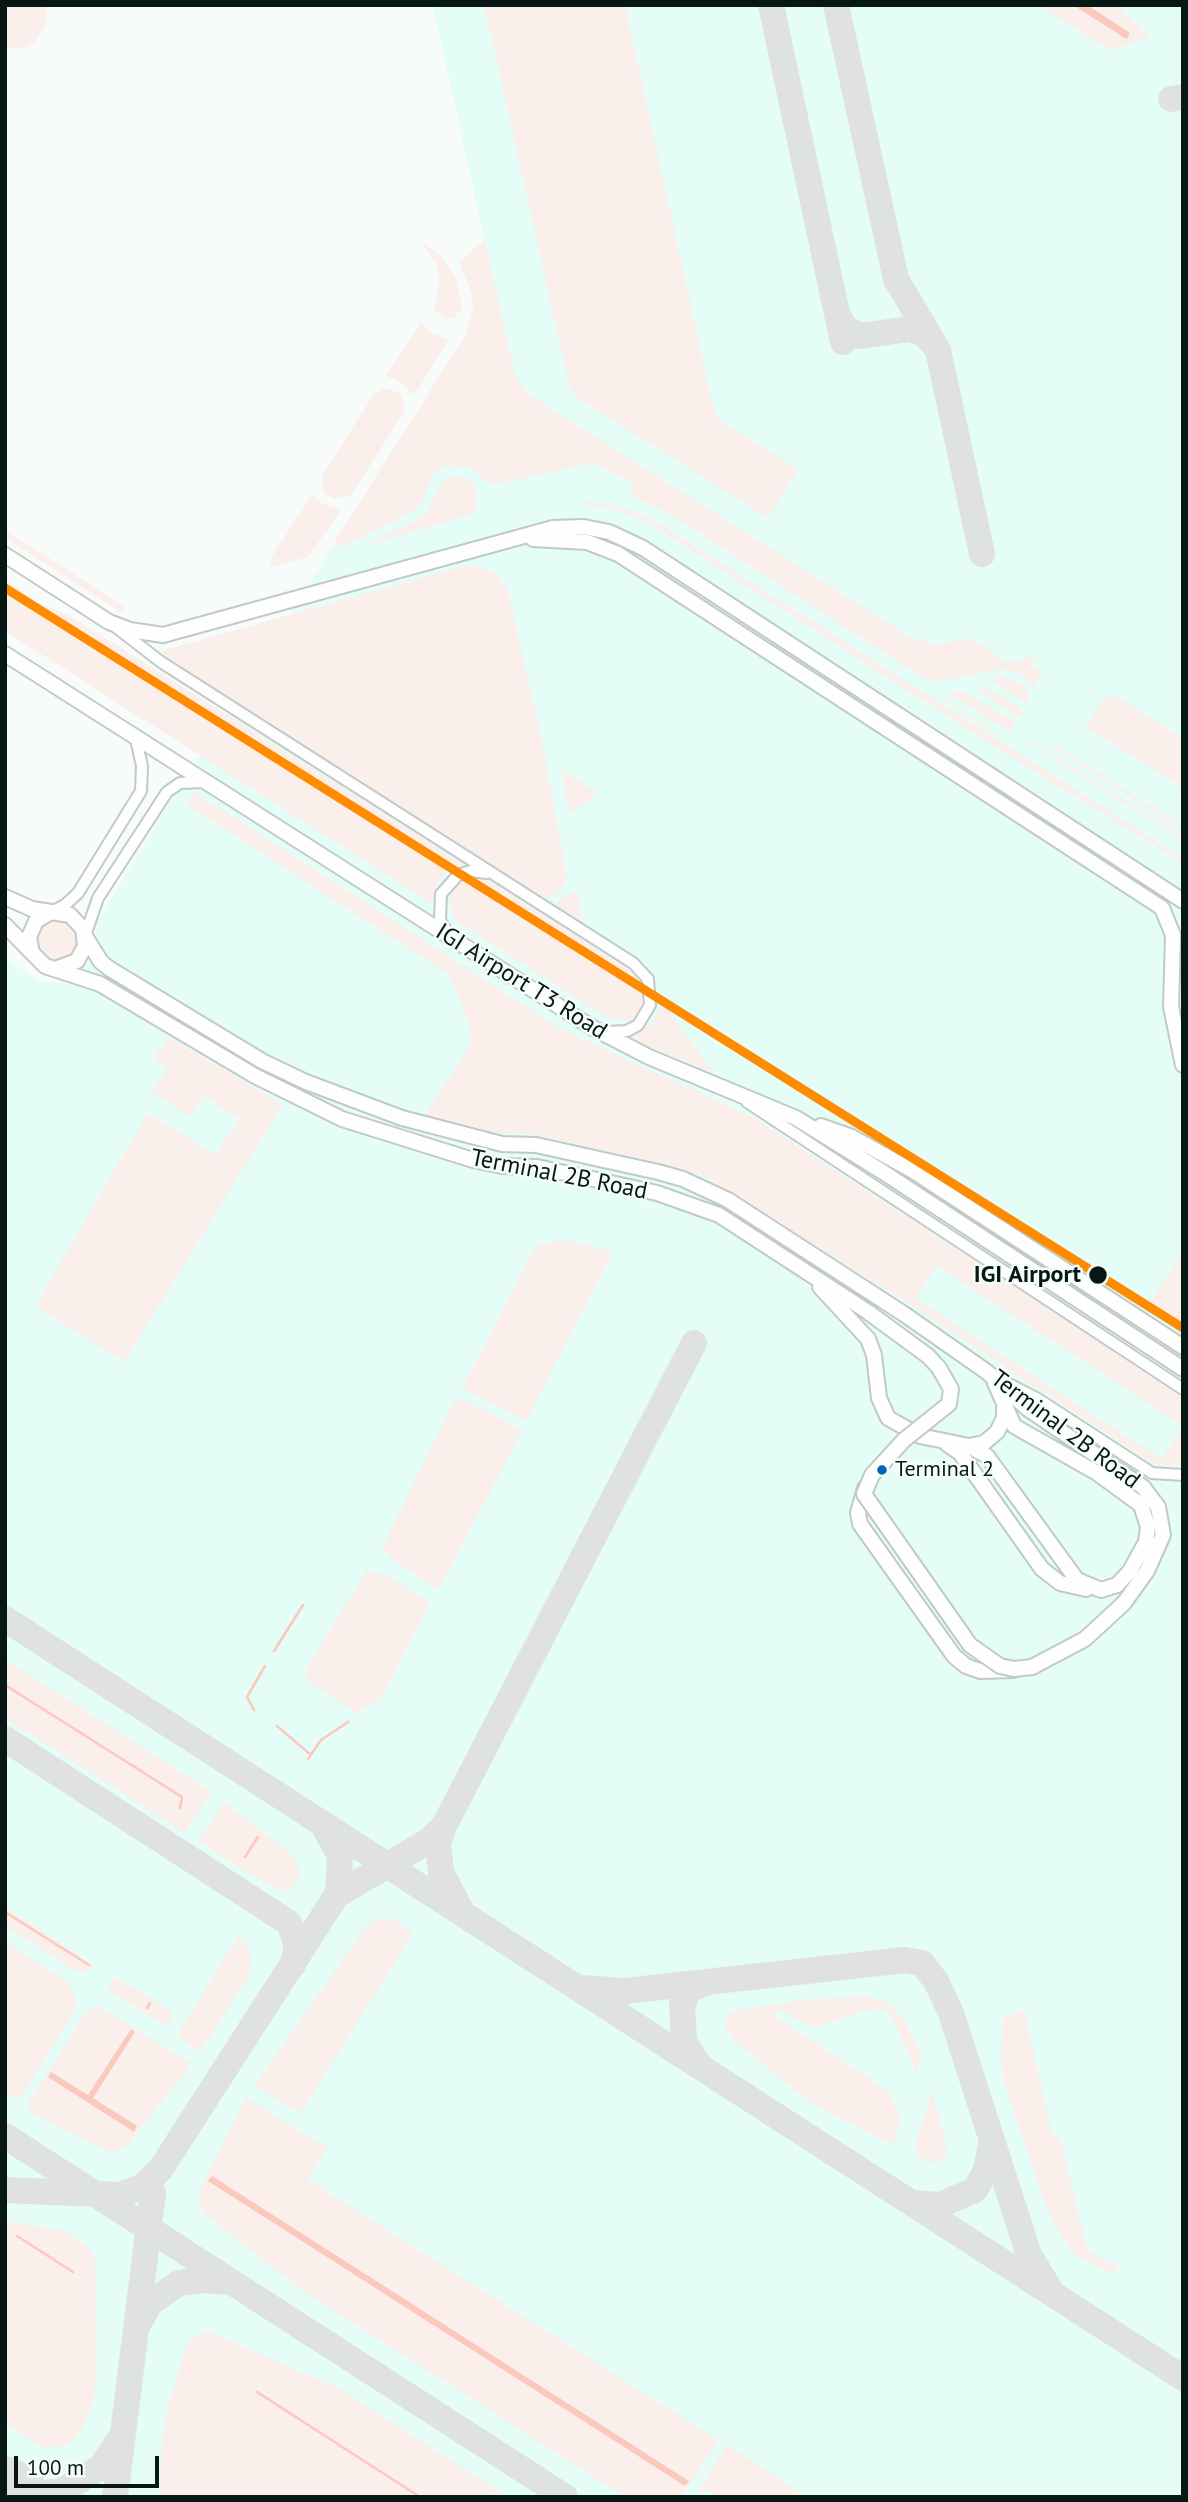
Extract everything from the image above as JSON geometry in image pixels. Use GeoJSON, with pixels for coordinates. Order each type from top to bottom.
{"type":"FeatureCollection","features":[{"type":"Feature","properties":{"kind":"main road"},"geometry":{"type":"LineString","coordinates":[[5,555],[109,622],[146,634],[178,632],[511,539],[569,526],[609,532],[643,548],[1183,901]]}},
{"type":"Feature","properties":{"kind":"main road"},"geometry":{"type":"LineString","coordinates":[[511,539],[569,539],[587,542],[618,554],[1162,908],[1173,935],[1171,1007],[1183,1065]]}},
{"type":"Feature","properties":{"kind":"main road","name":"IGI Airport T3 Road"},"geometry":{"type":"LineString","coordinates":[[5,654],[593,1027],[649,1057],[796,1118],[1183,1369]]}},
{"type":"Feature","properties":{"kind":"main road"},"geometry":{"type":"LineString","coordinates":[[5,897],[32,909],[70,915],[77,921],[85,936],[85,946],[77,961],[54,969],[45,966],[5,925]]}},
{"type":"Feature","properties":{"kind":"main road"},"geometry":{"type":"LineString","coordinates":[[32,954],[29,937],[31,929],[51,912]]}},
{"type":"Feature","properties":{"kind":"main road","name":"Terminal 2B Road"},"geometry":{"type":"LineString","coordinates":[[54,969],[100,985],[255,1076],[341,1119],[473,1160],[502,1166],[537,1167],[679,1199],[719,1215],[799,1266],[929,1356],[951,1389],[949,1404],[904,1440],[872,1475],[865,1488],[866,1499],[970,1645],[1000,1666],[1023,1668],[1047,1661],[1085,1639],[1124,1603],[1147,1571],[1160,1546],[1163,1524],[1154,1499],[1143,1487],[1028,1409],[986,1372],[892,1306],[704,1187],[617,1163],[536,1145],[502,1144],[469,1136],[353,1101],[262,1061],[110,969],[101,962],[85,936]]}},
{"type":"Feature","properties":{"kind":"main road"},"geometry":{"type":"LineString","coordinates":[[796,1118],[852,1137],[901,1164],[1183,1347]]}},
{"type":"Feature","properties":{"kind":"main road"},"geometry":{"type":"LineString","coordinates":[[469,1136],[477,1144],[473,1160]]}},
{"type":"Feature","properties":{"kind":"main road"},"geometry":{"type":"LineString","coordinates":[[799,1266],[868,1339],[874,1355],[879,1398],[888,1418],[905,1430],[942,1442],[969,1446],[984,1443],[997,1432],[1004,1418],[1004,1408]]}},
{"type":"Feature","properties":{"kind":"main road"},"geometry":{"type":"LineString","coordinates":[[942,1442],[960,1453],[1048,1575],[1068,1585],[1101,1590],[1117,1585],[1138,1559],[1148,1534],[1144,1512],[1130,1494],[1019,1430],[1010,1420],[1000,1393],[986,1372]]}},
{"type":"Feature","properties":{"kind":"main road"},"geometry":{"type":"LineString","coordinates":[[969,1446],[995,1463],[1077,1580],[1101,1590]]}},
{"type":"Feature","properties":{"kind":"street"},"geometry":{"type":"LineString","coordinates":[[109,622],[161,662],[642,971],[651,993],[650,1005],[638,1025],[616,1033],[593,1027]]}},
{"type":"Feature","properties":{"kind":"street"},"geometry":{"type":"LineString","coordinates":[[51,912],[65,905],[78,893],[141,791],[142,766],[135,735]]}},
{"type":"Feature","properties":{"kind":"street"},"geometry":{"type":"LineString","coordinates":[[85,936],[97,898],[167,792],[180,783],[210,782]]}},
{"type":"Feature","properties":{"kind":"street"},"geometry":{"type":"LineString","coordinates":[[456,941],[440,920],[441,894],[448,883],[471,871],[497,876]]}},
{"type":"Feature","properties":{"kind":"street"},"geometry":{"type":"LineString","coordinates":[[739,1096],[774,1123],[1183,1389]]}},
{"type":"Feature","properties":{"kind":"street"},"geometry":{"type":"LineString","coordinates":[[986,1372],[1038,1399],[1152,1473],[1183,1475]]}},
{"type":"Feature","properties":{"kind":"shaded area"},"geometry":{"type":"Polygon","coordinates":[[[5,5],[46,5],[47,21],[34,42],[23,48],[5,49],[5,5]]]}},
{"type":"Feature","properties":{"kind":"shaded area"},"geometry":{"type":"Polygon","coordinates":[[[433,5],[1183,5],[1183,2497],[5,2497],[5,959],[41,981],[70,984],[96,944],[97,922],[171,800],[496,292],[433,5]]]}},
{"type":"Feature","properties":{"kind":"shaded area"},"geometry":{"type":"Polygon","coordinates":[[[484,5],[625,5],[714,411],[720,420],[798,470],[768,518],[583,402],[570,389],[484,5]]]}},
{"type":"Feature","properties":{"kind":"shaded area"},"geometry":{"type":"Polygon","coordinates":[[[1038,5],[1073,5],[1126,39],[1130,33],[1087,5],[1118,5],[1151,38],[1109,50],[1038,5]]]}},
{"type":"Feature","properties":{"kind":"shaded area"},"geometry":{"type":"Polygon","coordinates":[[[1073,5],[1087,5],[1130,33],[1126,39],[1073,5]]]}},
{"type":"Feature","properties":{"kind":"shaded area"},"geometry":{"type":"Polygon","coordinates":[[[485,239],[515,376],[530,395],[913,639],[938,645],[966,638],[984,645],[999,659],[1016,661],[1032,657],[1035,659],[1030,665],[1040,668],[1038,672],[1042,675],[1034,687],[1021,674],[1002,669],[938,682],[923,678],[675,517],[631,495],[634,485],[594,463],[493,485],[469,468],[447,465],[434,473],[421,504],[410,513],[343,547],[334,543],[466,334],[473,307],[472,294],[459,262],[485,239]]]}},
{"type":"Feature","properties":{"kind":"shaded area"},"geometry":{"type":"Polygon","coordinates":[[[426,244],[445,260],[457,279],[462,308],[453,319],[444,318],[434,309],[440,278],[436,262],[424,247],[426,244]]]}},
{"type":"Feature","properties":{"kind":"shaded area"},"geometry":{"type":"Polygon","coordinates":[[[421,322],[431,333],[450,339],[414,395],[401,382],[386,376],[421,322]]]}},
{"type":"Feature","properties":{"kind":"shaded area"},"geometry":{"type":"Polygon","coordinates":[[[385,388],[401,394],[405,407],[403,414],[351,495],[333,499],[323,492],[323,474],[374,394],[385,388]]]}},
{"type":"Feature","properties":{"kind":"shaded area"},"geometry":{"type":"Polygon","coordinates":[[[461,476],[471,481],[477,491],[477,506],[470,515],[372,544],[372,541],[425,516],[441,483],[451,477],[461,476]]]}},
{"type":"Feature","properties":{"kind":"shaded area"},"geometry":{"type":"Polygon","coordinates":[[[313,494],[320,503],[338,509],[339,513],[308,557],[273,567],[270,563],[272,556],[313,494]]]}},
{"type":"Feature","properties":{"kind":"shaded area"},"geometry":{"type":"Polygon","coordinates":[[[581,501],[619,506],[652,519],[1183,858],[1183,863],[995,747],[649,523],[617,510],[581,504],[581,501]]]}},
{"type":"Feature","properties":{"kind":"shaded area"},"geometry":{"type":"Polygon","coordinates":[[[5,530],[126,607],[122,613],[5,538],[5,530]]]}},
{"type":"Feature","properties":{"kind":"shaded area"},"geometry":{"type":"Polygon","coordinates":[[[467,565],[493,571],[508,590],[544,751],[567,878],[562,890],[551,897],[538,897],[162,656],[164,650],[467,565]]]}},
{"type":"Feature","properties":{"kind":"shaded area"},"geometry":{"type":"Polygon","coordinates":[[[5,579],[36,602],[67,614],[464,864],[444,874],[438,882],[432,904],[5,631],[5,579]]]}},
{"type":"Feature","properties":{"kind":"shaded area"},"geometry":{"type":"Polygon","coordinates":[[[1000,676],[1021,683],[1029,695],[1028,702],[993,681],[1000,676]]]}},
{"type":"Feature","properties":{"kind":"shaded area"},"geometry":{"type":"Polygon","coordinates":[[[975,687],[991,690],[1022,709],[1022,716],[1017,716],[975,687]]]}},
{"type":"Feature","properties":{"kind":"shaded area"},"geometry":{"type":"Polygon","coordinates":[[[961,690],[1011,719],[1015,725],[1012,730],[1005,729],[949,694],[961,690]]]}},
{"type":"Feature","properties":{"kind":"shaded area"},"geometry":{"type":"Polygon","coordinates":[[[935,693],[943,696],[1002,736],[994,734],[935,693]]]}},
{"type":"Feature","properties":{"kind":"shaded area"},"geometry":{"type":"Polygon","coordinates":[[[1115,695],[1183,738],[1183,788],[1086,727],[1101,701],[1115,695]]]}},
{"type":"Feature","properties":{"kind":"shaded area"},"geometry":{"type":"Polygon","coordinates":[[[1029,740],[1183,836],[1183,840],[1027,742],[1029,740]]]}},
{"type":"Feature","properties":{"kind":"shaded area"},"geometry":{"type":"Polygon","coordinates":[[[1055,745],[1183,826],[1183,831],[1053,747],[1055,745]]]}},
{"type":"Feature","properties":{"kind":"shaded area"},"geometry":{"type":"Polygon","coordinates":[[[560,768],[599,794],[570,813],[560,768]]]}},
{"type":"Feature","properties":{"kind":"shaded area"},"geometry":{"type":"Polygon","coordinates":[[[194,791],[559,1028],[753,1117],[1183,1395],[1183,1426],[937,1266],[915,1298],[1161,1459],[1183,1427],[1183,1463],[1166,1466],[1152,1463],[909,1304],[704,1176],[681,1168],[538,1135],[489,1132],[425,1115],[471,1044],[471,1032],[455,987],[446,973],[186,804],[194,791]]]}},
{"type":"Feature","properties":{"kind":"shaded area"},"geometry":{"type":"Polygon","coordinates":[[[470,876],[493,880],[640,977],[646,985],[648,999],[640,1015],[625,1021],[606,1017],[458,922],[451,912],[450,896],[461,879],[470,876]]]}},
{"type":"Feature","properties":{"kind":"shaded area"},"geometry":{"type":"Polygon","coordinates":[[[572,892],[577,893],[583,920],[579,925],[552,907],[572,892]]]}},
{"type":"Feature","properties":{"kind":"shaded area"},"geometry":{"type":"Polygon","coordinates":[[[57,919],[72,926],[79,941],[72,956],[57,963],[42,956],[35,941],[42,926],[57,919]]]}},
{"type":"Feature","properties":{"kind":"shaded area"},"geometry":{"type":"Polygon","coordinates":[[[664,1005],[715,1074],[627,1037],[651,1025],[660,1006],[664,1005]]]}},
{"type":"Feature","properties":{"kind":"shaded area"},"geometry":{"type":"Polygon","coordinates":[[[168,1037],[283,1104],[124,1362],[35,1306],[148,1113],[216,1155],[239,1119],[204,1096],[190,1116],[152,1092],[168,1068],[154,1058],[168,1037]]]}},
{"type":"Feature","properties":{"kind":"shaded area"},"geometry":{"type":"Polygon","coordinates":[[[560,1239],[613,1252],[526,1421],[462,1389],[531,1254],[538,1246],[560,1239]]]}},
{"type":"Feature","properties":{"kind":"shaded area"},"geometry":{"type":"Polygon","coordinates":[[[1183,1251],[1183,1331],[1146,1308],[1183,1251]]]}},
{"type":"Feature","properties":{"kind":"shaded area"},"geometry":{"type":"Polygon","coordinates":[[[455,1400],[465,1400],[522,1430],[439,1590],[393,1560],[382,1549],[455,1400]]]}},
{"type":"Feature","properties":{"kind":"shaded area"},"geometry":{"type":"Polygon","coordinates":[[[367,1570],[388,1576],[430,1603],[382,1697],[357,1714],[306,1679],[305,1671],[367,1570]]]}},
{"type":"Feature","properties":{"kind":"shaded area"},"geometry":{"type":"Polygon","coordinates":[[[5,1659],[212,1792],[185,1833],[5,1718],[5,1659]]]}},
{"type":"Feature","properties":{"kind":"shaded area"},"geometry":{"type":"Polygon","coordinates":[[[224,1802],[295,1857],[301,1874],[291,1891],[276,1888],[249,1874],[198,1841],[224,1802]]]}},
{"type":"Feature","properties":{"kind":"shaded area"},"geometry":{"type":"Polygon","coordinates":[[[5,1907],[94,1967],[86,1972],[75,1971],[5,1926],[5,1907]]]}},
{"type":"Feature","properties":{"kind":"shaded area"},"geometry":{"type":"Polygon","coordinates":[[[383,1917],[409,1929],[412,1935],[302,2111],[295,2111],[255,2085],[362,1932],[372,1922],[383,1917]]]}},
{"type":"Feature","properties":{"kind":"shaded area"},"geometry":{"type":"Polygon","coordinates":[[[238,1936],[249,1947],[251,1960],[248,1978],[200,2052],[179,2039],[178,2034],[238,1936]]]}},
{"type":"Feature","properties":{"kind":"shaded area"},"geometry":{"type":"Polygon","coordinates":[[[5,1942],[65,1980],[77,2001],[71,2018],[23,2094],[10,2098],[5,2097],[5,1942]]]}},
{"type":"Feature","properties":{"kind":"shaded area"},"geometry":{"type":"Polygon","coordinates":[[[116,1977],[171,2010],[173,2017],[169,2024],[162,2024],[111,1992],[109,1985],[116,1977]]]}},
{"type":"Feature","properties":{"kind":"shaded area"},"geometry":{"type":"Polygon","coordinates":[[[866,1996],[891,2004],[908,2026],[922,2056],[917,2073],[889,2011],[871,2009],[816,2027],[803,2023],[781,2009],[773,2015],[890,2092],[900,2117],[894,2143],[891,2144],[815,2106],[734,2041],[724,2025],[732,2011],[803,2000],[866,1996]]]}},
{"type":"Feature","properties":{"kind":"shaded area"},"geometry":{"type":"Polygon","coordinates":[[[99,2006],[192,2064],[124,2149],[111,2153],[32,2114],[27,2105],[86,2012],[99,2006]],[[135,2031],[88,2095],[52,2072],[49,2077],[134,2131],[137,2126],[92,2098],[135,2031]]]}},
{"type":"Feature","properties":{"kind":"shaded area"},"geometry":{"type":"Polygon","coordinates":[[[1024,2009],[1051,2129],[1061,2142],[1087,2249],[1107,2263],[1118,2263],[1118,2271],[1104,2271],[1074,2254],[1053,2223],[1045,2203],[1005,2086],[1001,2062],[1002,2019],[1024,2009]]]}},
{"type":"Feature","properties":{"kind":"shaded area"},"geometry":{"type":"Polygon","coordinates":[[[131,2029],[135,2032],[93,2098],[137,2126],[134,2132],[48,2077],[51,2072],[88,2095],[131,2029]]]}},
{"type":"Feature","properties":{"kind":"shaded area"},"geometry":{"type":"Polygon","coordinates":[[[932,2090],[948,2151],[945,2158],[932,2163],[921,2159],[914,2151],[932,2090]]]}},
{"type":"Feature","properties":{"kind":"shaded area"},"geometry":{"type":"Polygon","coordinates":[[[246,2098],[328,2148],[307,2179],[718,2440],[682,2497],[625,2497],[300,2289],[204,2214],[199,2205],[200,2190],[246,2098]],[[212,2176],[685,2486],[688,2480],[212,2176]]]}},
{"type":"Feature","properties":{"kind":"shaded area"},"geometry":{"type":"Polygon","coordinates":[[[212,2176],[689,2481],[685,2486],[208,2181],[212,2176]]]}},
{"type":"Feature","properties":{"kind":"shaded area"},"geometry":{"type":"Polygon","coordinates":[[[5,2221],[66,2231],[89,2248],[95,2260],[97,2371],[93,2404],[81,2431],[65,2446],[41,2447],[5,2423],[5,2221]]]}},
{"type":"Feature","properties":{"kind":"shaded area"},"geometry":{"type":"Polygon","coordinates":[[[203,2333],[212,2333],[340,2389],[508,2497],[160,2497],[162,2435],[168,2409],[184,2352],[189,2342],[203,2333]]]}},
{"type":"Feature","properties":{"kind":"shaded area"},"geometry":{"type":"Polygon","coordinates":[[[727,2445],[807,2497],[716,2497],[705,2490],[700,2497],[695,2497],[727,2445]]]}},
{"type":"Feature","properties":{"kind":"waterway"},"geometry":{"type":"LineString","coordinates":[[274,1651],[303,1605]]}},
{"type":"Feature","properties":{"kind":"waterway"},"geometry":{"type":"LineString","coordinates":[[254,1710],[247,1697],[265,1666]]}},
{"type":"Feature","properties":{"kind":"waterway"},"geometry":{"type":"LineString","coordinates":[[5,1685],[182,1797],[180,1808]]}},
{"type":"Feature","properties":{"kind":"waterway"},"geometry":{"type":"LineString","coordinates":[[308,1759],[321,1740],[348,1722]]}},
{"type":"Feature","properties":{"kind":"waterway"},"geometry":{"type":"LineString","coordinates":[[277,1726],[311,1755]]}},
{"type":"Feature","properties":{"kind":"waterway"},"geometry":{"type":"LineString","coordinates":[[245,1857],[258,1837]]}},
{"type":"Feature","properties":{"kind":"waterway"},"geometry":{"type":"LineString","coordinates":[[5,1912],[89,1965]]}},
{"type":"Feature","properties":{"kind":"waterway"},"geometry":{"type":"LineString","coordinates":[[147,2008],[150,2003]]}},
{"type":"Feature","properties":{"kind":"waterway"},"geometry":{"type":"LineString","coordinates":[[17,2236],[73,2272]]}},
{"type":"Feature","properties":{"kind":"waterway"},"geometry":{"type":"LineString","coordinates":[[257,2392],[420,2497]]}},
{"type":"Feature","properties":{"kind":"taxiway"},"geometry":{"type":"LineString","coordinates":[[771,5],[843,342]]}},
{"type":"Feature","properties":{"kind":"taxiway"},"geometry":{"type":"LineString","coordinates":[[836,5],[896,279],[938,350],[982,554]]}},
{"type":"Feature","properties":{"kind":"taxiway"},"geometry":{"type":"LineString","coordinates":[[1171,99],[1183,97]]}},
{"type":"Feature","properties":{"kind":"taxiway"},"geometry":{"type":"LineString","coordinates":[[838,315],[845,328],[860,336],[910,329],[925,335],[935,346]]}},
{"type":"Feature","properties":{"kind":"taxiway"},"geometry":{"type":"LineString","coordinates":[[342,1892],[430,1840],[444,1826],[694,1343]]}},
{"type":"Feature","properties":{"kind":"taxiway"},"geometry":{"type":"LineString","coordinates":[[5,1619],[1183,2378]]}},
{"type":"Feature","properties":{"kind":"taxiway"},"geometry":{"type":"LineString","coordinates":[[5,1739],[289,1923],[297,1945],[293,1965]]}},
{"type":"Feature","properties":{"kind":"taxiway"},"geometry":{"type":"LineString","coordinates":[[444,1826],[438,1843],[441,1872],[462,1912]]}},
{"type":"Feature","properties":{"kind":"taxiway"},"geometry":{"type":"LineString","coordinates":[[5,2190],[120,2195],[143,2186],[160,2170],[338,1893],[340,1855],[325,1829]]}},
{"type":"Feature","properties":{"kind":"taxiway"},"geometry":{"type":"LineString","coordinates":[[581,1988],[625,1991],[905,1960],[922,1963],[936,1981],[951,2013],[1029,2255],[1048,2286]]}},
{"type":"Feature","properties":{"kind":"taxiway"},"geometry":{"type":"LineString","coordinates":[[699,2065],[684,2042],[682,2005],[689,1990],[706,1983]]}},
{"type":"Feature","properties":{"kind":"taxiway"},"geometry":{"type":"LineString","coordinates":[[5,2136],[565,2497]]}},
{"type":"Feature","properties":{"kind":"taxiway"},"geometry":{"type":"LineString","coordinates":[[913,2203],[940,2205],[975,2190],[986,2170],[991,2144]]}},
{"type":"Feature","properties":{"kind":"taxiway"},"geometry":{"type":"LineString","coordinates":[[115,2497],[153,2193]]}},
{"type":"Feature","properties":{"kind":"taxiway"},"geometry":{"type":"LineString","coordinates":[[138,2325],[150,2303],[179,2283],[203,2280],[227,2282]]}},
{"type":"Feature","properties":{"kind":"taxiway"},"geometry":{"type":"LineString","coordinates":[[5,2484],[33,2494],[62,2491],[101,2467],[119,2440]]}},
{"type":"Feature","properties":{"kind":"runway"},"geometry":{"type":"LineString","coordinates":[[5,2489],[17,2497]]}},
{"type":"Feature","properties":{"kind":"transit line"},"geometry":{"type":"LineString","coordinates":[[5,588],[1183,1328]]}},
{"type":"Feature","properties":{"kind":"place","name":"IGI Airport"},"geometry":{"type":"Point","coordinates":[1098,1275]}},
{"type":"Feature","properties":{"kind":"place","name":"Terminal 2"},"geometry":{"type":"Point","coordinates":[882,1470]}}]}
